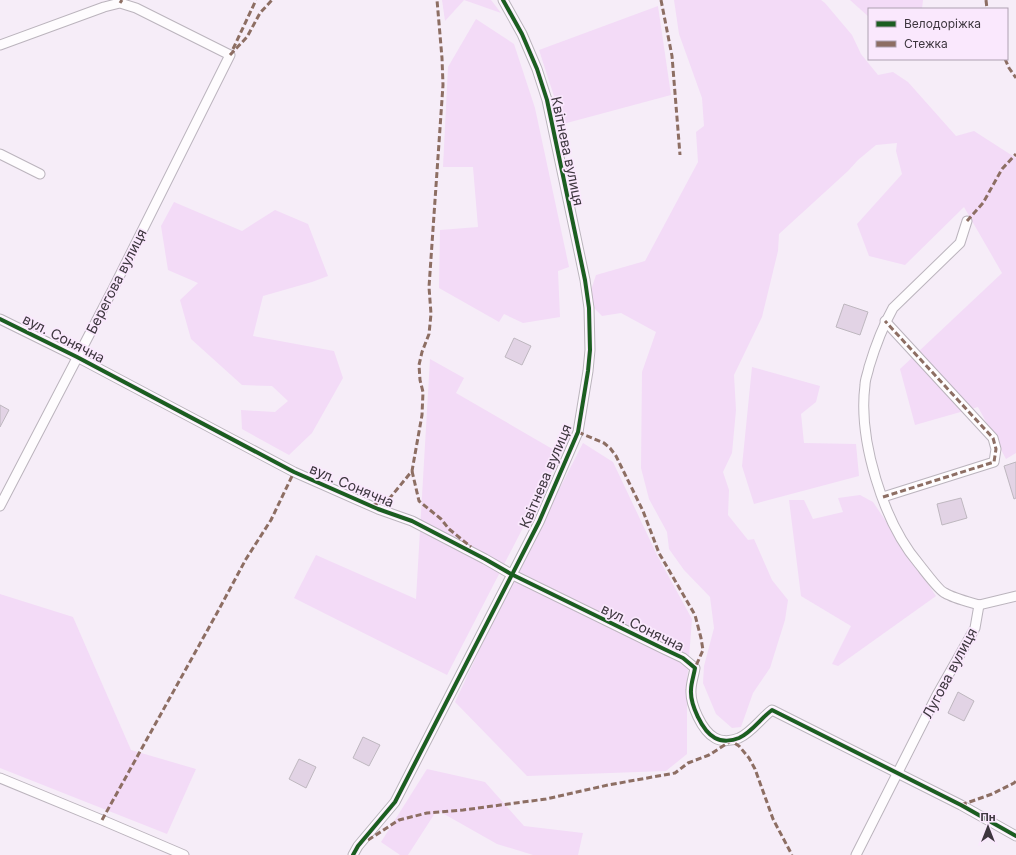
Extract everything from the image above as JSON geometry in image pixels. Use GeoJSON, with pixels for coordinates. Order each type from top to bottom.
{"type":"FeatureCollection","features":[{"type":"Feature","properties":{"kind":"street","name":"Квітнева вулиця"},"geometry":{"type":"LineString","coordinates":[[353,855],[358,846],[395,802],[539,522],[578,432],[588,371],[590,334],[586,280],[547,100],[537,70],[522,34],[503,0]]}},
{"type":"Feature","properties":{"kind":"street","name":"Берегова вулиця"},"geometry":{"type":"LineString","coordinates":[[0,45],[104,7],[120,3],[136,8],[230,55],[113,289],[0,506]]}},
{"type":"Feature","properties":{"kind":"street"},"geometry":{"type":"LineString","coordinates":[[0,154],[40,174]]}},
{"type":"Feature","properties":{"kind":"street"},"geometry":{"type":"LineString","coordinates":[[967,221],[960,243],[893,308],[885,321],[871,360],[865,383],[863,408],[867,440],[875,474],[893,525],[910,554],[943,593],[979,605],[1016,596]]}},
{"type":"Feature","properties":{"kind":"street","name":"вул. Сонячна"},"geometry":{"type":"LineString","coordinates":[[0,319],[77,357],[294,472],[378,509],[412,521],[511,574],[683,658],[695,668],[691,690],[692,703],[700,721],[707,731],[715,738],[730,741],[740,737],[772,710],[898,773]]}},
{"type":"Feature","properties":{"kind":"street"},"geometry":{"type":"LineString","coordinates":[[883,497],[994,462],[996,449],[993,438],[885,321]]}},
{"type":"Feature","properties":{"kind":"street","name":"Лугова вулиця"},"geometry":{"type":"LineString","coordinates":[[856,855],[937,695],[975,628],[979,605]]}},
{"type":"Feature","properties":{"kind":"street"},"geometry":{"type":"LineString","coordinates":[[898,773],[961,805],[1016,836]]}},
{"type":"Feature","properties":{"kind":"street"},"geometry":{"type":"LineString","coordinates":[[0,778],[184,855]]}},
{"type":"Feature","properties":{"kind":"shaded area"},"geometry":{"type":"Polygon","coordinates":[[[442,0],[464,0],[445,21],[442,0]]]}},
{"type":"Feature","properties":{"kind":"shaded area"},"geometry":{"type":"Polygon","coordinates":[[[464,0],[491,0],[501,13],[464,0]]]}},
{"type":"Feature","properties":{"kind":"shaded area"},"geometry":{"type":"Polygon","coordinates":[[[674,0],[821,0],[852,35],[861,54],[878,75],[893,72],[908,82],[956,136],[974,131],[1016,158],[1016,453],[1006,459],[978,407],[915,425],[900,369],[1002,273],[964,207],[905,265],[869,256],[857,224],[902,174],[896,151],[897,143],[876,145],[779,234],[778,251],[762,317],[734,375],[736,410],[732,453],[723,472],[729,490],[728,515],[748,540],[754,539],[772,580],[788,600],[785,620],[770,668],[753,693],[741,727],[732,728],[716,714],[703,683],[704,666],[714,628],[710,597],[684,570],[669,549],[667,532],[649,499],[641,468],[642,372],[656,332],[621,313],[602,316],[594,308],[591,290],[596,275],[645,261],[698,162],[696,132],[704,126],[702,98],[679,34],[674,0]]]}},
{"type":"Feature","properties":{"kind":"shaded area"},"geometry":{"type":"Polygon","coordinates":[[[850,0],[923,0],[922,8],[868,8],[868,16],[850,0]]]}},
{"type":"Feature","properties":{"kind":"shaded area"},"geometry":{"type":"Polygon","coordinates":[[[658,6],[671,95],[563,124],[539,50],[658,6]]]}},
{"type":"Feature","properties":{"kind":"shaded area"},"geometry":{"type":"Polygon","coordinates":[[[476,19],[514,44],[535,108],[569,267],[558,271],[560,317],[523,323],[504,314],[499,322],[439,288],[440,230],[478,227],[473,167],[443,167],[448,67],[476,19]]]}},
{"type":"Feature","properties":{"kind":"shaded area"},"geometry":{"type":"Polygon","coordinates":[[[174,202],[242,231],[275,210],[308,224],[328,276],[263,296],[253,336],[334,351],[343,378],[312,433],[289,455],[242,429],[241,410],[275,412],[288,401],[272,386],[242,385],[191,339],[180,300],[198,283],[168,270],[161,226],[174,202]]]}},
{"type":"Feature","properties":{"kind":"shaded area"},"geometry":{"type":"Polygon","coordinates":[[[430,359],[464,378],[456,393],[561,454],[447,675],[294,598],[316,555],[416,599],[430,359]]]}},
{"type":"Feature","properties":{"kind":"shaded area"},"geometry":{"type":"Polygon","coordinates":[[[752,367],[820,386],[816,402],[801,414],[804,443],[856,444],[859,476],[754,504],[742,466],[752,367]]]}},
{"type":"Feature","properties":{"kind":"shaded area"},"geometry":{"type":"Polygon","coordinates":[[[583,443],[613,462],[658,557],[692,619],[687,683],[687,754],[666,771],[527,776],[455,702],[510,585],[583,443]]]}},
{"type":"Feature","properties":{"kind":"shaded area"},"geometry":{"type":"Polygon","coordinates":[[[860,495],[873,502],[936,596],[838,666],[832,664],[851,626],[801,596],[789,500],[804,500],[813,519],[843,512],[838,498],[860,495]]]}},
{"type":"Feature","properties":{"kind":"shaded area"},"geometry":{"type":"Polygon","coordinates":[[[0,594],[73,617],[131,750],[196,769],[167,834],[0,768],[0,594]]]}},
{"type":"Feature","properties":{"kind":"shaded area"},"geometry":{"type":"Polygon","coordinates":[[[427,769],[485,782],[524,826],[583,833],[578,855],[533,855],[497,844],[437,810],[408,855],[400,855],[381,842],[427,769]]]}},
{"type":"Feature","properties":{"kind":"building"},"geometry":{"type":"Polygon","coordinates":[[[844,304],[868,312],[860,335],[836,327],[844,304]]]}},
{"type":"Feature","properties":{"kind":"building"},"geometry":{"type":"Polygon","coordinates":[[[514,338],[531,346],[522,365],[505,357],[514,338]]]}},
{"type":"Feature","properties":{"kind":"building"},"geometry":{"type":"Polygon","coordinates":[[[0,405],[9,410],[0,427],[0,405]]]}},
{"type":"Feature","properties":{"kind":"building"},"geometry":{"type":"Polygon","coordinates":[[[1016,462],[1016,498],[1014,499],[1004,466],[1016,462]]]}},
{"type":"Feature","properties":{"kind":"building"},"geometry":{"type":"Polygon","coordinates":[[[961,498],[967,518],[942,525],[937,504],[961,498]]]}},
{"type":"Feature","properties":{"kind":"building"},"geometry":{"type":"Polygon","coordinates":[[[958,692],[974,701],[964,721],[948,713],[958,692]]]}},
{"type":"Feature","properties":{"kind":"building"},"geometry":{"type":"Polygon","coordinates":[[[363,737],[380,745],[369,766],[353,758],[363,737]]]}},
{"type":"Feature","properties":{"kind":"building"},"geometry":{"type":"Polygon","coordinates":[[[299,759],[316,767],[306,788],[289,779],[299,759]]]}},
{"type":"Feature","properties":{"kind":"marked path"},"geometry":{"type":"LineString","coordinates":[[233,49],[256,0]]}},
{"type":"Feature","properties":{"kind":"marked path"},"geometry":{"type":"LineString","coordinates":[[230,55],[247,37],[260,13],[272,0]]}},
{"type":"Feature","properties":{"kind":"marked path"},"geometry":{"type":"LineString","coordinates":[[372,506],[389,499],[412,471],[422,415],[423,392],[420,380],[419,365],[429,334],[431,314],[429,287],[443,85],[437,0]]}},
{"type":"Feature","properties":{"kind":"marked path"},"geometry":{"type":"LineString","coordinates":[[661,0],[672,56],[680,155]]}},
{"type":"Feature","properties":{"kind":"marked path"},"geometry":{"type":"LineString","coordinates":[[986,0],[987,8]]}},
{"type":"Feature","properties":{"kind":"marked path"},"geometry":{"type":"LineString","coordinates":[[1005,60],[1016,78]]}},
{"type":"Feature","properties":{"kind":"marked path"},"geometry":{"type":"LineString","coordinates":[[967,221],[983,203],[1002,169],[1016,154]]}},
{"type":"Feature","properties":{"kind":"marked path"},"geometry":{"type":"LineString","coordinates":[[883,497],[994,462],[996,449],[993,438],[885,321]]}},
{"type":"Feature","properties":{"kind":"marked path"},"geometry":{"type":"LineString","coordinates":[[578,432],[604,443],[616,456],[643,511],[659,553],[695,615],[703,650],[695,668]]}},
{"type":"Feature","properties":{"kind":"marked path"},"geometry":{"type":"LineString","coordinates":[[412,471],[419,501],[471,547]]}},
{"type":"Feature","properties":{"kind":"marked path"},"geometry":{"type":"LineString","coordinates":[[102,820],[246,559],[271,520],[294,472]]}},
{"type":"Feature","properties":{"kind":"marked path"},"geometry":{"type":"LineString","coordinates":[[368,840],[399,820],[427,813],[463,810],[546,799],[608,785],[675,773],[688,763],[709,755],[731,741],[739,746],[749,758],[755,769],[773,819],[792,855]]}},
{"type":"Feature","properties":{"kind":"marked path"},"geometry":{"type":"LineString","coordinates":[[961,805],[992,794],[1016,781]]}},
{"type":"Feature","properties":{"kind":"cycle path"},"geometry":{"type":"LineString","coordinates":[[353,855],[358,846],[395,802],[539,522],[578,432],[590,350],[589,308],[585,280],[547,100],[537,69],[522,34],[503,0]]}},
{"type":"Feature","properties":{"kind":"cycle path"},"geometry":{"type":"LineString","coordinates":[[0,319],[77,357],[294,472],[378,509],[412,521],[511,574],[683,658],[695,668],[691,685],[692,702],[701,723],[710,735],[715,738],[727,741],[739,738],[748,732],[772,710],[961,805],[1016,836]]}}]}
